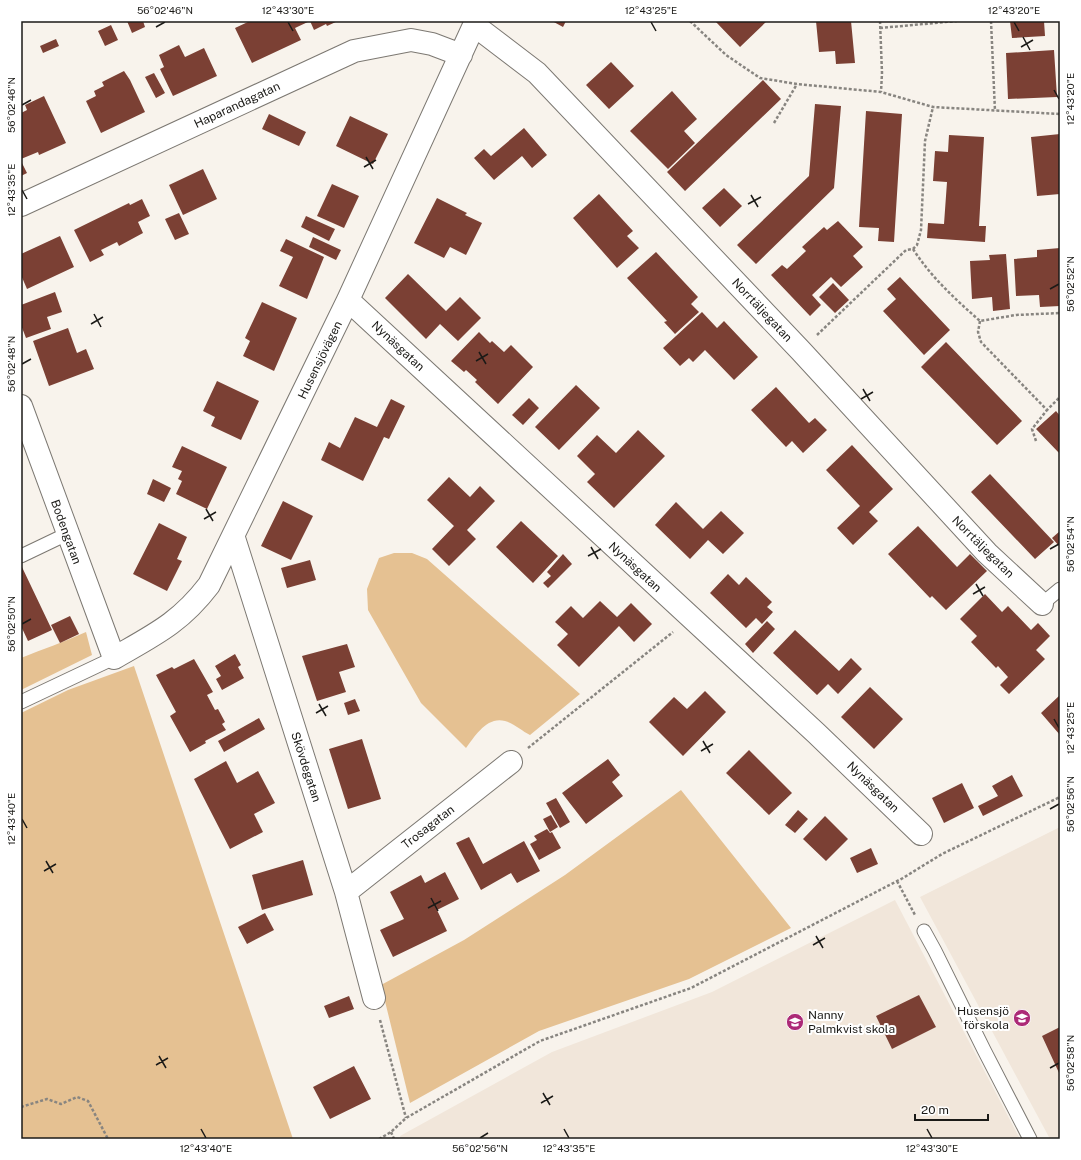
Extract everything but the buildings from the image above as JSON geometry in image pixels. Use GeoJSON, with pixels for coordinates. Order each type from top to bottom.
{"type":"FeatureCollection","features":[{"type":"Feature","properties":{"kind":"street","name":"Husensjövägen"},"geometry":{"type":"LineString","coordinates":[[114,658],[166,628],[187,612],[209,585],[234,538],[348,300],[475,23]]}},
{"type":"Feature","properties":{"kind":"street","name":"Norrtäljegatan"},"geometry":{"type":"LineString","coordinates":[[475,23],[537,73],[801,351],[987,553],[1042,604]]}},
{"type":"Feature","properties":{"kind":"street","name":"Haparandagatan"},"geometry":{"type":"LineString","coordinates":[[21,205],[354,51],[411,40],[432,44],[461,55]]}},
{"type":"Feature","properties":{"kind":"street","name":"Nynäsgatan"},"geometry":{"type":"LineString","coordinates":[[348,300],[816,733],[921,834]]}},
{"type":"Feature","properties":{"kind":"street","name":"Bodengatan"},"geometry":{"type":"LineString","coordinates":[[21,406],[114,658]]}},
{"type":"Feature","properties":{"kind":"street","name":"Skövdegatan"},"geometry":{"type":"LineString","coordinates":[[234,538],[346,892],[374,998]]}},
{"type":"Feature","properties":{"kind":"street","name":"Trosagatan"},"geometry":{"type":"LineString","coordinates":[[346,892],[511,762]]}},
{"type":"Feature","properties":{"kind":"lane"},"geometry":{"type":"LineString","coordinates":[[21,556],[67,534]]}},
{"type":"Feature","properties":{"kind":"lane"},"geometry":{"type":"LineString","coordinates":[[1042,604],[1060,589]]}},
{"type":"Feature","properties":{"kind":"lane"},"geometry":{"type":"LineString","coordinates":[[21,702],[114,658]]}},
{"type":"Feature","properties":{"kind":"lane"},"geometry":{"type":"LineString","coordinates":[[924,931],[1030,1139]]}},
{"type":"Feature","properties":{"kind":"path"},"geometry":{"type":"LineString","coordinates":[[690,21],[726,55],[760,78],[797,84],[881,92],[934,107],[1060,114]]}},
{"type":"Feature","properties":{"kind":"path"},"geometry":{"type":"LineString","coordinates":[[880,21],[882,73],[881,92]]}},
{"type":"Feature","properties":{"kind":"path"},"geometry":{"type":"LineString","coordinates":[[880,28],[957,21]]}},
{"type":"Feature","properties":{"kind":"path"},"geometry":{"type":"LineString","coordinates":[[990,21],[995,111]]}},
{"type":"Feature","properties":{"kind":"path"},"geometry":{"type":"LineString","coordinates":[[774,124],[797,84]]}},
{"type":"Feature","properties":{"kind":"path"},"geometry":{"type":"LineString","coordinates":[[801,351],[906,250],[913,249],[917,245],[921,230],[925,141],[934,107]]}},
{"type":"Feature","properties":{"kind":"path"},"geometry":{"type":"LineString","coordinates":[[913,249],[921,262],[940,284],[980,321]]}},
{"type":"Feature","properties":{"kind":"path"},"geometry":{"type":"LineString","coordinates":[[980,321],[1016,315],[1060,313]]}},
{"type":"Feature","properties":{"kind":"path"},"geometry":{"type":"LineString","coordinates":[[980,321],[978,332],[981,342],[1047,410]]}},
{"type":"Feature","properties":{"kind":"path"},"geometry":{"type":"LineString","coordinates":[[1036,441],[1032,429],[1047,410],[1060,397]]}},
{"type":"Feature","properties":{"kind":"path"},"geometry":{"type":"LineString","coordinates":[[511,762],[690,618]]}},
{"type":"Feature","properties":{"kind":"path"},"geometry":{"type":"LineString","coordinates":[[379,1139],[391,1132],[406,1118],[540,1042],[692,988],[897,881],[942,854],[1060,797]]}},
{"type":"Feature","properties":{"kind":"path"},"geometry":{"type":"LineString","coordinates":[[897,881],[924,931]]}},
{"type":"Feature","properties":{"kind":"path"},"geometry":{"type":"LineString","coordinates":[[374,998],[406,1118]]}},
{"type":"Feature","properties":{"kind":"path"},"geometry":{"type":"LineString","coordinates":[[21,1107],[47,1099],[61,1104],[77,1097],[88,1101],[108,1139]]}},
{"type":"Feature","properties":{"kind":"path"},"geometry":{"type":"LineString","coordinates":[[391,1132],[394,1139]]}},
{"type":"Feature","properties":{"kind":"shaded area"},"geometry":{"type":"Polygon","coordinates":[[[394,553],[412,553],[427,559],[580,694],[530,735],[508,722],[499,720],[493,721],[482,728],[466,748],[421,703],[368,610],[367,589],[379,558],[394,553]]]}},
{"type":"Feature","properties":{"kind":"shaded area"},"geometry":{"type":"Polygon","coordinates":[[[86,632],[92,655],[21,690],[21,658],[86,632]]]}},
{"type":"Feature","properties":{"kind":"shaded area"},"geometry":{"type":"Polygon","coordinates":[[[134,666],[293,1139],[21,1139],[21,713],[68,690],[134,666]]]}},
{"type":"Feature","properties":{"kind":"shaded area"},"geometry":{"type":"Polygon","coordinates":[[[681,790],[791,928],[689,979],[539,1031],[410,1103],[381,985],[464,940],[565,875],[681,790]]]}},
{"type":"Feature","properties":{"kind":"shaded area","name":"Husensjö förskola"},"geometry":{"type":"Polygon","coordinates":[[[1060,827],[1060,1139],[1050,1139],[920,897],[1060,827]]]}},
{"type":"Feature","properties":{"kind":"shaded area","name":"Nanny Palmkvist skola"},"geometry":{"type":"Polygon","coordinates":[[[895,900],[1020,1139],[401,1139],[400,1136],[552,1052],[712,992],[895,900]]]}},
{"type":"Feature","properties":{"kind":"place","name":"Husensjö förskola"},"geometry":{"type":"Point","coordinates":[1022,1018]}},
{"type":"Feature","properties":{"kind":"place","name":"Nanny Palmkvist skola"},"geometry":{"type":"Point","coordinates":[795,1022]}}]}
